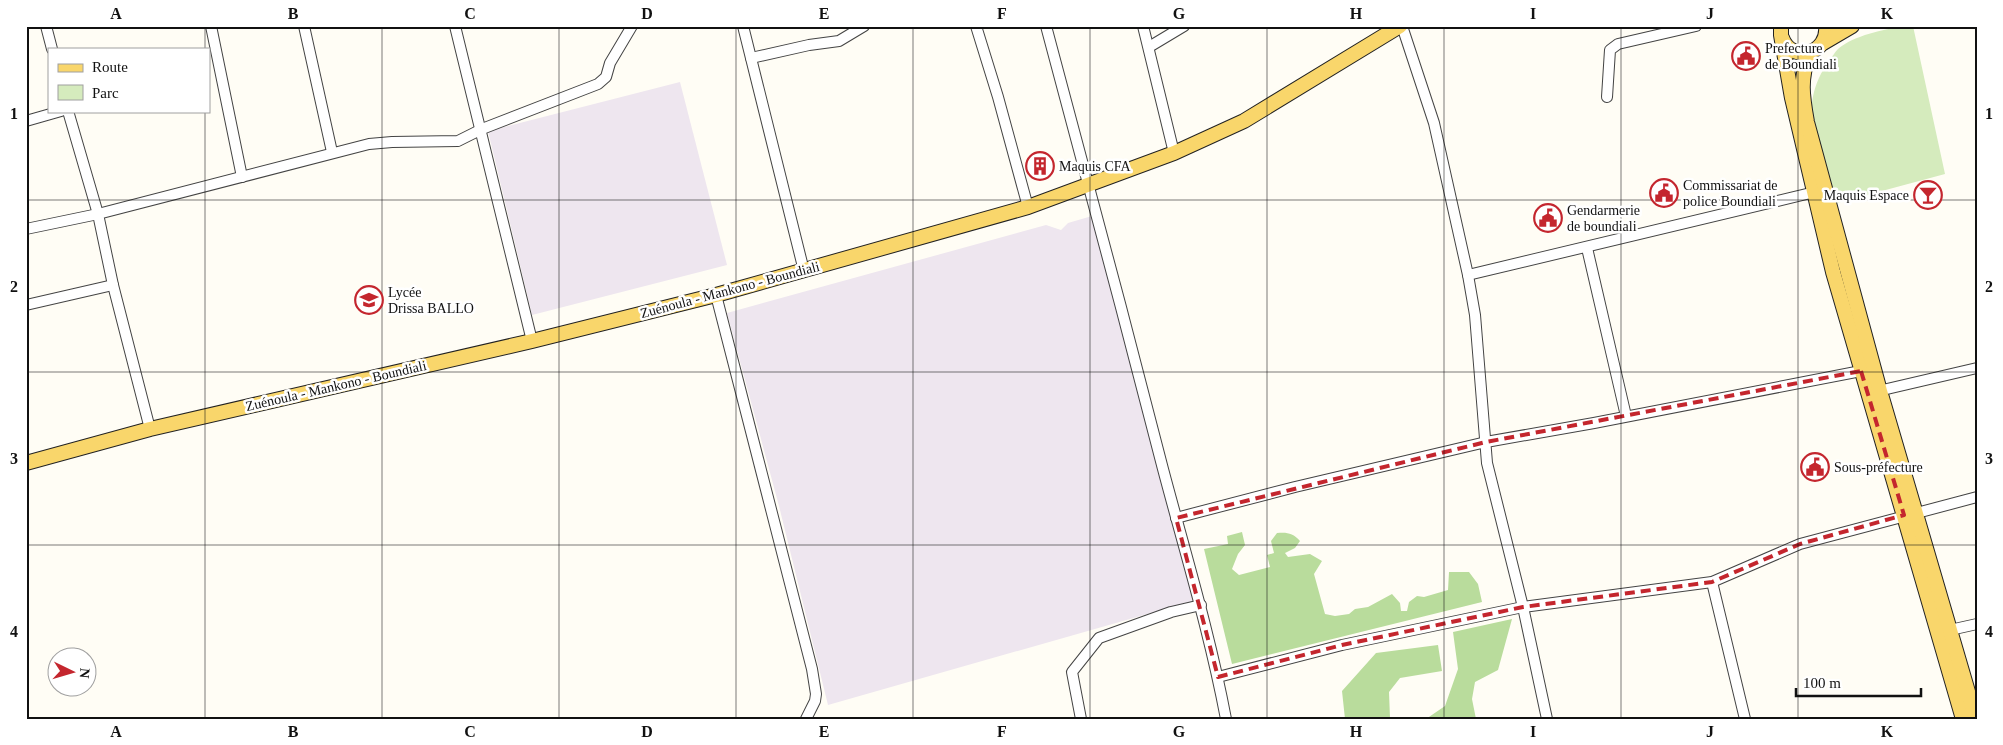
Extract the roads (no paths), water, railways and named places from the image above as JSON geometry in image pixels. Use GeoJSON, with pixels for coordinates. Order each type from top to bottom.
{"type":"FeatureCollection","features":[{"type":"Feature","properties":{"kind":"main road","name":"Zuénoula - Mankono - Boundiali"},"geometry":{"type":"LineString","coordinates":[[26,463],[150,430],[532,341],[716,295],[1028,207],[1174,153],[1244,121],[1401,26]]}},
{"type":"Feature","properties":{"kind":"main road"},"geometry":{"type":"LineString","coordinates":[[1780,29],[1788,48],[1795,52],[1809,53],[1819,48],[1823,43],[1826,36],[1826,26]]}},
{"type":"Feature","properties":{"kind":"main road"},"geometry":{"type":"LineString","coordinates":[[1823,43],[1852,26]]}},
{"type":"Feature","properties":{"kind":"main road"},"geometry":{"type":"LineString","coordinates":[[1780,29],[1792,98],[1910,514],[1963,719]]}},
{"type":"Feature","properties":{"kind":"main road"},"geometry":{"type":"LineString","coordinates":[[1809,53],[1803,72],[1802,95],[1833,272],[1861,370],[1874,392]]}},
{"type":"Feature","properties":{"kind":"main road"},"geometry":{"type":"LineString","coordinates":[[1910,514],[1950,630],[1976,719]]}},
{"type":"Feature","properties":{"kind":"street"},"geometry":{"type":"LineString","coordinates":[[46,26],[52,48]]}},
{"type":"Feature","properties":{"kind":"street"},"geometry":{"type":"LineString","coordinates":[[211,26],[214,65],[242,177]]}},
{"type":"Feature","properties":{"kind":"street"},"geometry":{"type":"LineString","coordinates":[[304,26],[332,152]]}},
{"type":"Feature","properties":{"kind":"street"},"geometry":{"type":"LineString","coordinates":[[455,26],[482,129],[532,341]]}},
{"type":"Feature","properties":{"kind":"street"},"geometry":{"type":"LineString","coordinates":[[26,229],[98,214],[368,144],[458,141],[482,129],[598,84],[606,77],[610,63],[632,26]]}},
{"type":"Feature","properties":{"kind":"street"},"geometry":{"type":"LineString","coordinates":[[743,26],[804,271]]}},
{"type":"Feature","properties":{"kind":"street"},"geometry":{"type":"LineString","coordinates":[[751,58],[809,45],[839,41],[864,26]]}},
{"type":"Feature","properties":{"kind":"street"},"geometry":{"type":"LineString","coordinates":[[976,26],[998,97],[1028,207]]}},
{"type":"Feature","properties":{"kind":"street"},"geometry":{"type":"LineString","coordinates":[[1046,26],[1090,184],[1176,518],[1201,605],[1226,719]]}},
{"type":"Feature","properties":{"kind":"street"},"geometry":{"type":"LineString","coordinates":[[1143,26],[1174,153]]}},
{"type":"Feature","properties":{"kind":"street"},"geometry":{"type":"LineString","coordinates":[[1149,47],[1184,26]]}},
{"type":"Feature","properties":{"kind":"street"},"geometry":{"type":"LineString","coordinates":[[1401,26],[1434,123],[1468,275],[1475,315],[1487,463],[1523,607],[1547,719]]}},
{"type":"Feature","properties":{"kind":"street"},"geometry":{"type":"LineString","coordinates":[[1607,97],[1610,50],[1618,44],[1696,26]]}},
{"type":"Feature","properties":{"kind":"street"},"geometry":{"type":"LineString","coordinates":[[26,121],[58,112]]}},
{"type":"Feature","properties":{"kind":"street"},"geometry":{"type":"LineString","coordinates":[[68,112],[98,214],[113,285],[150,430]]}},
{"type":"Feature","properties":{"kind":"street"},"geometry":{"type":"LineString","coordinates":[[1468,275],[1819,191]]}},
{"type":"Feature","properties":{"kind":"street"},"geometry":{"type":"LineString","coordinates":[[1587,248],[1626,416]]}},
{"type":"Feature","properties":{"kind":"street"},"geometry":{"type":"LineString","coordinates":[[26,305],[113,285]]}},
{"type":"Feature","properties":{"kind":"street"},"geometry":{"type":"LineString","coordinates":[[716,295],[812,669],[816,694],[815,702],[806,719]]}},
{"type":"Feature","properties":{"kind":"street"},"geometry":{"type":"LineString","coordinates":[[1874,392],[1977,368]]}},
{"type":"Feature","properties":{"kind":"street"},"geometry":{"type":"LineString","coordinates":[[1176,518],[1295,487],[1486,442],[1861,370]]}},
{"type":"Feature","properties":{"kind":"street"},"geometry":{"type":"LineString","coordinates":[[1218,677],[1342,645],[1523,607],[1712,582],[1800,544],[1977,496]]}},
{"type":"Feature","properties":{"kind":"street"},"geometry":{"type":"LineString","coordinates":[[1712,582],[1745,719]]}},
{"type":"Feature","properties":{"kind":"street"},"geometry":{"type":"LineString","coordinates":[[1082,719],[1072,672],[1099,638],[1171,612],[1201,605]]}},
{"type":"Feature","properties":{"kind":"street"},"geometry":{"type":"LineString","coordinates":[[1950,630],[1977,624]]}},
{"type":"Feature","properties":{"kind":"place","name":"Prefecture de Boundiali"},"geometry":{"type":"Point","coordinates":[1746,56]}},
{"type":"Feature","properties":{"kind":"place","name":"Maquis CFA"},"geometry":{"type":"Point","coordinates":[1040,166]}},
{"type":"Feature","properties":{"kind":"place","name":"Commissariat de police Boundiali"},"geometry":{"type":"Point","coordinates":[1664,193]}},
{"type":"Feature","properties":{"kind":"place","name":"Maquis Espace"},"geometry":{"type":"Point","coordinates":[1928,195]}},
{"type":"Feature","properties":{"kind":"place","name":"Gendarmerie de boundiali"},"geometry":{"type":"Point","coordinates":[1548,218]}},
{"type":"Feature","properties":{"kind":"place","name":"Lycée Drissa BALLO"},"geometry":{"type":"Point","coordinates":[369,300]}},
{"type":"Feature","properties":{"kind":"place","name":"Sous-préfecture"},"geometry":{"type":"Point","coordinates":[1815,467]}}]}
